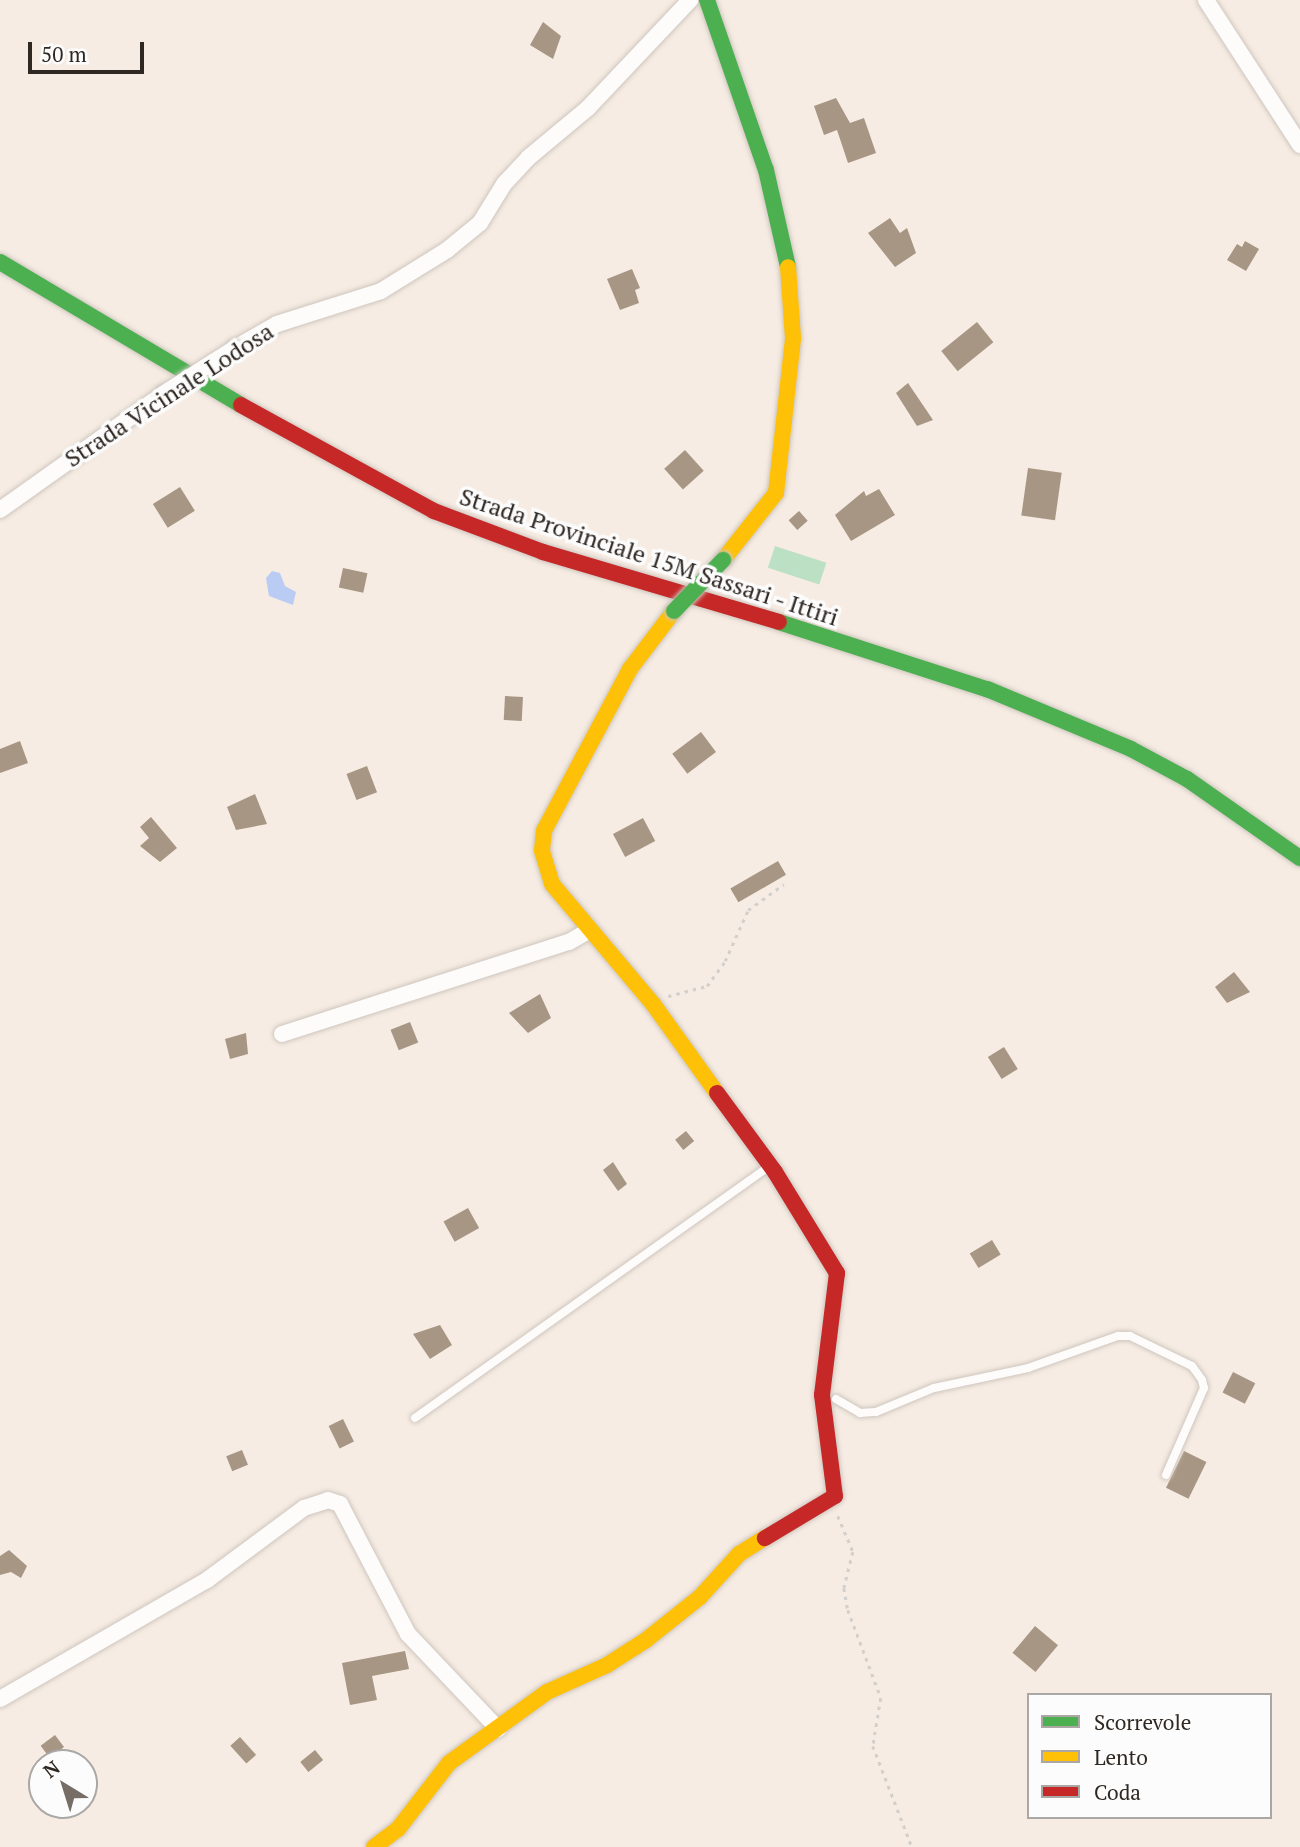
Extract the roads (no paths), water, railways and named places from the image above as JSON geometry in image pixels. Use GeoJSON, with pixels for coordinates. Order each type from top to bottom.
{"type":"FeatureCollection","features":[{"type":"Feature","properties":{"kind":"street","name":"Strada Vicinale Lodosa"},"geometry":{"type":"LineString","coordinates":[[0,510],[163,394],[235,348],[277,324],[381,291],[447,250],[480,223],[504,184],[528,158],[588,108],[690,0]]}},
{"type":"Feature","properties":{"kind":"street"},"geometry":{"type":"LineString","coordinates":[[374,1847],[398,1829],[449,1763],[547,1692],[607,1665],[646,1640],[700,1597],[739,1554],[835,1496],[822,1395],[838,1273],[770,1166],[653,1004],[588,931],[552,884],[542,851],[544,831],[630,669],[674,611],[723,560],[776,494],[793,338],[792,282],[766,170],[708,0]]}},
{"type":"Feature","properties":{"kind":"street"},"geometry":{"type":"LineString","coordinates":[[1206,0],[1300,145]]}},
{"type":"Feature","properties":{"kind":"street","name":"Strada Provinciale 15M Sassari - Ittiri"},"geometry":{"type":"LineString","coordinates":[[0,262],[290,433],[434,511],[543,552],[645,579],[987,689],[1131,749],[1187,779],[1300,858]]}},
{"type":"Feature","properties":{"kind":"street"},"geometry":{"type":"LineString","coordinates":[[282,1034],[569,942],[588,931]]}},
{"type":"Feature","properties":{"kind":"street"},"geometry":{"type":"LineString","coordinates":[[0,1699],[207,1580],[304,1508],[328,1500],[340,1504],[408,1634],[498,1729]]}},
{"type":"Feature","properties":{"kind":"lane"},"geometry":{"type":"LineString","coordinates":[[415,1418],[770,1166]]}},
{"type":"Feature","properties":{"kind":"lane"},"geometry":{"type":"LineString","coordinates":[[836,1399],[860,1413],[876,1412],[934,1388],[1028,1368],[1118,1336],[1130,1336],[1192,1366],[1202,1380],[1204,1388],[1166,1475]]}},
{"type":"Feature","properties":{"kind":"water"},"geometry":{"type":"Polygon","coordinates":[[[272,571],[280,573],[285,586],[296,592],[293,605],[269,596],[266,578],[272,571]]]}}]}
